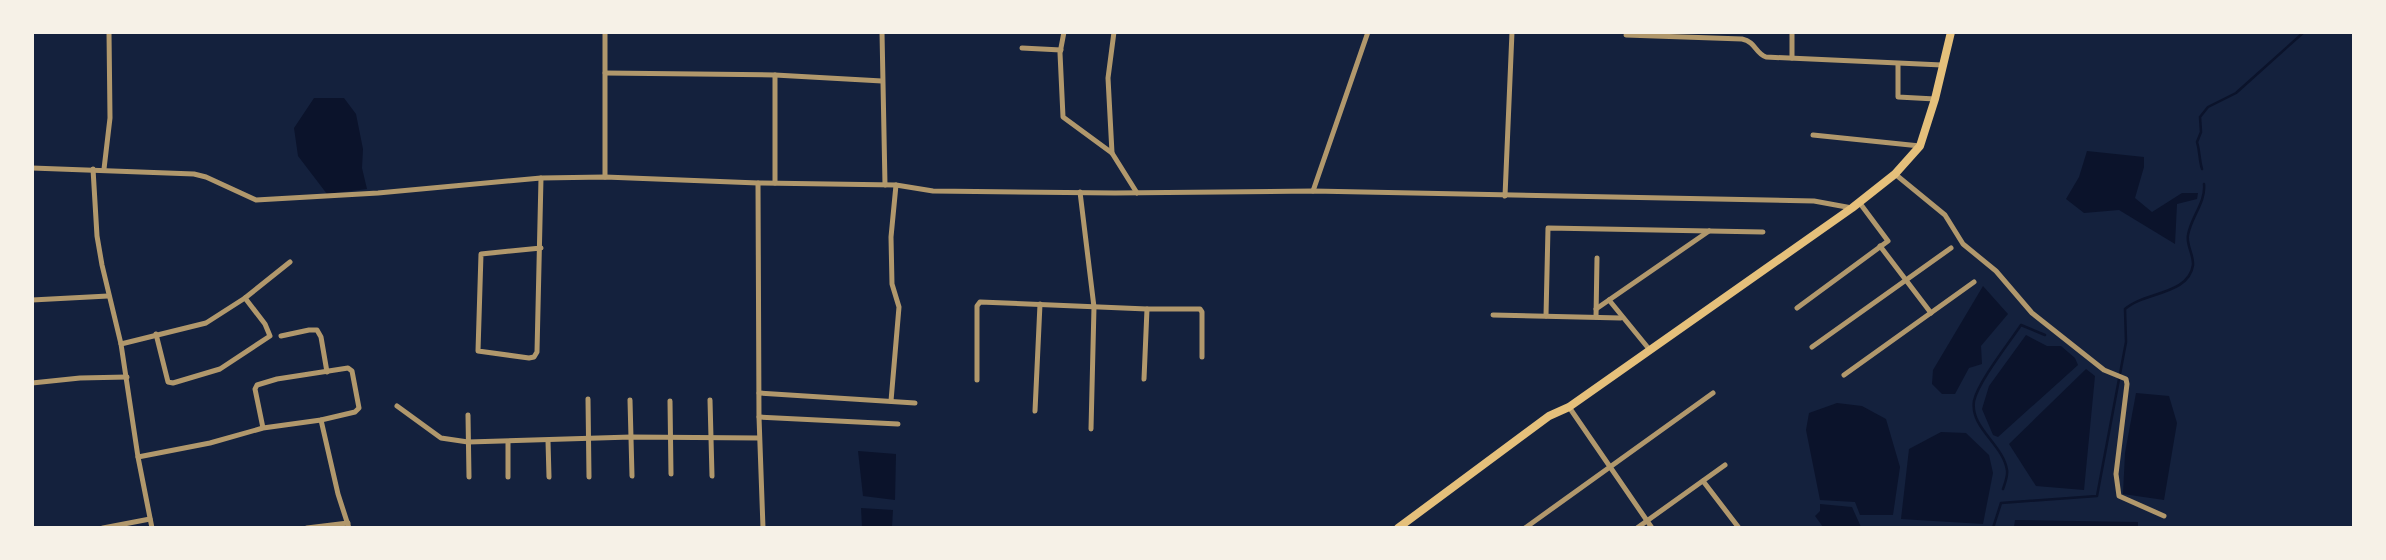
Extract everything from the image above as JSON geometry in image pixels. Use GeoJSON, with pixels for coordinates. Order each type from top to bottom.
{"type":"FeatureCollection","features":[{"type":"Feature","properties":{"kind":"main road"},"geometry":{"type":"LineString","coordinates":[[1398,528],[1549,416],[1569,407],[1856,205],[1895,174],[1920,146],[1935,99],[1951,32]]}},
{"type":"Feature","properties":{"kind":"street"},"geometry":{"type":"LineString","coordinates":[[104,169],[110,118],[109,32]]}},
{"type":"Feature","properties":{"kind":"street"},"geometry":{"type":"LineString","coordinates":[[605,32],[605,177]]}},
{"type":"Feature","properties":{"kind":"street"},"geometry":{"type":"LineString","coordinates":[[882,32],[885,185]]}},
{"type":"Feature","properties":{"kind":"street"},"geometry":{"type":"LineString","coordinates":[[1064,32],[1061,50],[1063,117],[1112,153],[1137,193]]}},
{"type":"Feature","properties":{"kind":"street"},"geometry":{"type":"LineString","coordinates":[[1112,153],[1108,78],[1114,32]]}},
{"type":"Feature","properties":{"kind":"street"},"geometry":{"type":"LineString","coordinates":[[1313,191],[1368,32]]}},
{"type":"Feature","properties":{"kind":"street"},"geometry":{"type":"LineString","coordinates":[[1505,196],[1512,32]]}},
{"type":"Feature","properties":{"kind":"street"},"geometry":{"type":"LineString","coordinates":[[1792,32],[1792,58]]}},
{"type":"Feature","properties":{"kind":"street"},"geometry":{"type":"LineString","coordinates":[[1626,35],[1703,35],[1750,41],[1762,55],[1942,65]]}},
{"type":"Feature","properties":{"kind":"street"},"geometry":{"type":"LineString","coordinates":[[1022,48],[1061,50]]}},
{"type":"Feature","properties":{"kind":"street"},"geometry":{"type":"LineString","coordinates":[[1898,64],[1898,97],[1935,99]]}},
{"type":"Feature","properties":{"kind":"street"},"geometry":{"type":"LineString","coordinates":[[605,72],[775,75],[882,81]]}},
{"type":"Feature","properties":{"kind":"street"},"geometry":{"type":"LineString","coordinates":[[775,75],[775,183]]}},
{"type":"Feature","properties":{"kind":"street"},"geometry":{"type":"LineString","coordinates":[[1813,134],[1920,146]]}},
{"type":"Feature","properties":{"kind":"street"},"geometry":{"type":"LineString","coordinates":[[32,168],[104,169],[200,175],[256,200],[378,193],[541,178],[605,177],[758,183],[896,185],[933,190],[1137,193],[1313,191],[1814,201],[1856,205],[1888,241],[1797,308]]}},
{"type":"Feature","properties":{"kind":"street"},"geometry":{"type":"LineString","coordinates":[[93,169],[97,236],[108,296],[121,344],[138,457],[152,528]]}},
{"type":"Feature","properties":{"kind":"street"},"geometry":{"type":"LineString","coordinates":[[1895,174],[1945,215],[1963,244],[1996,271],[2032,313],[2104,370],[2126,379],[2128,384],[2116,474],[2119,496],[2164,516]]}},
{"type":"Feature","properties":{"kind":"street"},"geometry":{"type":"LineString","coordinates":[[541,178],[541,248],[537,352],[529,358],[478,351],[481,254],[541,248]]}},
{"type":"Feature","properties":{"kind":"street"},"geometry":{"type":"LineString","coordinates":[[758,183],[759,438],[763,528]]}},
{"type":"Feature","properties":{"kind":"street"},"geometry":{"type":"LineString","coordinates":[[891,401],[899,307],[892,284],[891,238],[896,185]]}},
{"type":"Feature","properties":{"kind":"street"},"geometry":{"type":"LineString","coordinates":[[1080,192],[1094,307],[1091,429]]}},
{"type":"Feature","properties":{"kind":"street"},"geometry":{"type":"LineString","coordinates":[[1546,316],[1548,228],[1763,232]]}},
{"type":"Feature","properties":{"kind":"street"},"geometry":{"type":"LineString","coordinates":[[1596,309],[1709,231]]}},
{"type":"Feature","properties":{"kind":"street"},"geometry":{"type":"LineString","coordinates":[[1880,246],[1931,313]]}},
{"type":"Feature","properties":{"kind":"street"},"geometry":{"type":"LineString","coordinates":[[1812,347],[1951,248]]}},
{"type":"Feature","properties":{"kind":"street"},"geometry":{"type":"LineString","coordinates":[[1596,317],[1597,258]]}},
{"type":"Feature","properties":{"kind":"street"},"geometry":{"type":"LineString","coordinates":[[121,344],[206,323],[245,298],[290,262]]}},
{"type":"Feature","properties":{"kind":"street"},"geometry":{"type":"LineString","coordinates":[[1844,375],[1974,282]]}},
{"type":"Feature","properties":{"kind":"street"},"geometry":{"type":"LineString","coordinates":[[32,300],[108,296]]}},
{"type":"Feature","properties":{"kind":"street"},"geometry":{"type":"LineString","coordinates":[[156,334],[168,382],[173,383],[220,369],[270,336],[265,324],[245,298]]}},
{"type":"Feature","properties":{"kind":"street"},"geometry":{"type":"LineString","coordinates":[[1609,300],[1621,318],[1649,349]]}},
{"type":"Feature","properties":{"kind":"street"},"geometry":{"type":"LineString","coordinates":[[977,380],[978,303],[1202,310],[1202,356]]}},
{"type":"Feature","properties":{"kind":"street"},"geometry":{"type":"LineString","coordinates":[[1035,411],[1040,304]]}},
{"type":"Feature","properties":{"kind":"street"},"geometry":{"type":"LineString","coordinates":[[1144,379],[1147,309]]}},
{"type":"Feature","properties":{"kind":"street"},"geometry":{"type":"LineString","coordinates":[[1493,315],[1621,318]]}},
{"type":"Feature","properties":{"kind":"street"},"geometry":{"type":"LineString","coordinates":[[281,336],[317,330],[321,337],[327,372]]}},
{"type":"Feature","properties":{"kind":"street"},"geometry":{"type":"LineString","coordinates":[[138,457],[210,443],[263,428],[321,420],[355,412],[359,408],[352,371],[348,368],[257,384],[255,389],[263,428]]}},
{"type":"Feature","properties":{"kind":"street"},"geometry":{"type":"LineString","coordinates":[[32,383],[80,378],[126,377]]}},
{"type":"Feature","properties":{"kind":"street"},"geometry":{"type":"LineString","coordinates":[[1525,528],[1713,393]]}},
{"type":"Feature","properties":{"kind":"street"},"geometry":{"type":"LineString","coordinates":[[759,394],[915,402]]}},
{"type":"Feature","properties":{"kind":"street"},"geometry":{"type":"LineString","coordinates":[[588,399],[590,477]]}},
{"type":"Feature","properties":{"kind":"street"},"geometry":{"type":"LineString","coordinates":[[630,400],[632,476]]}},
{"type":"Feature","properties":{"kind":"street"},"geometry":{"type":"LineString","coordinates":[[710,400],[712,476]]}},
{"type":"Feature","properties":{"kind":"street"},"geometry":{"type":"LineString","coordinates":[[670,401],[671,474]]}},
{"type":"Feature","properties":{"kind":"street"},"geometry":{"type":"LineString","coordinates":[[397,406],[441,438],[468,442],[631,437],[759,438]]}},
{"type":"Feature","properties":{"kind":"street"},"geometry":{"type":"LineString","coordinates":[[1569,407],[1652,528]]}},
{"type":"Feature","properties":{"kind":"street"},"geometry":{"type":"LineString","coordinates":[[468,415],[469,477]]}},
{"type":"Feature","properties":{"kind":"street"},"geometry":{"type":"LineString","coordinates":[[759,418],[898,424]]}},
{"type":"Feature","properties":{"kind":"street"},"geometry":{"type":"LineString","coordinates":[[307,528],[349,525],[338,494],[321,420]]}},
{"type":"Feature","properties":{"kind":"street"},"geometry":{"type":"LineString","coordinates":[[548,441],[549,477]]}},
{"type":"Feature","properties":{"kind":"street"},"geometry":{"type":"LineString","coordinates":[[508,442],[508,477]]}},
{"type":"Feature","properties":{"kind":"street"},"geometry":{"type":"LineString","coordinates":[[1637,528],[1725,464]]}},
{"type":"Feature","properties":{"kind":"street"},"geometry":{"type":"LineString","coordinates":[[1703,481],[1739,528]]}},
{"type":"Feature","properties":{"kind":"street"},"geometry":{"type":"LineString","coordinates":[[103,528],[150,519]]}},
{"type":"Feature","properties":{"kind":"water"},"geometry":{"type":"Polygon","coordinates":[[[314,98],[344,98],[356,114],[363,149],[362,168],[367,189],[327,194],[298,156],[294,128],[314,98]]]}},
{"type":"Feature","properties":{"kind":"water"},"geometry":{"type":"Polygon","coordinates":[[[2087,151],[2144,157],[2144,167],[2135,198],[2152,212],[2182,193],[2198,193],[2197,199],[2177,204],[2175,244],[2119,210],[2084,213],[2066,199],[2079,177],[2087,151]]]}},
{"type":"Feature","properties":{"kind":"water"},"geometry":{"type":"Polygon","coordinates":[[[1983,286],[2008,314],[1981,346],[1982,364],[1969,368],[1955,394],[1942,394],[1932,384],[1933,370],[1983,286]]]}},
{"type":"Feature","properties":{"kind":"water"},"geometry":{"type":"Polygon","coordinates":[[[2026,335],[2047,346],[2061,346],[2075,358],[2078,365],[1998,437],[1993,435],[1982,409],[1989,386],[2026,335]]]}},
{"type":"Feature","properties":{"kind":"water"},"geometry":{"type":"Polygon","coordinates":[[[2086,369],[2095,376],[2084,490],[2036,486],[2009,444],[2086,369]]]}},
{"type":"Feature","properties":{"kind":"water"},"geometry":{"type":"Polygon","coordinates":[[[2136,393],[2169,396],[2177,423],[2164,500],[2123,494],[2125,453],[2136,393]]]}},
{"type":"Feature","properties":{"kind":"water"},"geometry":{"type":"Polygon","coordinates":[[[1837,403],[1862,406],[1886,419],[1900,467],[1893,515],[1860,515],[1855,502],[1820,500],[1806,430],[1809,413],[1837,403]]]}},
{"type":"Feature","properties":{"kind":"water"},"geometry":{"type":"Polygon","coordinates":[[[1941,432],[1966,433],[1989,455],[1993,473],[1983,524],[1901,519],[1909,449],[1941,432]]]}},
{"type":"Feature","properties":{"kind":"water"},"geometry":{"type":"Polygon","coordinates":[[[858,451],[896,454],[895,500],[863,496],[858,451]]]}},
{"type":"Feature","properties":{"kind":"water"},"geometry":{"type":"Polygon","coordinates":[[[1820,504],[1852,507],[1861,527],[1823,527],[1815,516],[1820,511],[1820,504]]]}},
{"type":"Feature","properties":{"kind":"water"},"geometry":{"type":"Polygon","coordinates":[[[861,508],[893,510],[892,527],[862,527],[861,508]]]}},
{"type":"Feature","properties":{"kind":"water"},"geometry":{"type":"Polygon","coordinates":[[[2015,520],[2138,522],[2138,528],[2014,527],[2015,520]]]}},
{"type":"Feature","properties":{"kind":"waterway"},"geometry":{"type":"LineString","coordinates":[[2202,169],[2197,142],[2201,132],[2200,117],[2208,107],[2236,93],[2304,32]]}},
{"type":"Feature","properties":{"kind":"waterway"},"geometry":{"type":"LineString","coordinates":[[1993,528],[2001,503],[2097,496],[2126,342],[2125,309],[2133,303],[2174,288],[2190,275],[2193,261],[2188,235],[2203,197],[2204,184]]}},
{"type":"Feature","properties":{"kind":"waterway"},"geometry":{"type":"LineString","coordinates":[[2003,489],[2007,472],[2004,461],[2000,452],[1977,420],[1974,411],[1974,401],[1987,373],[2021,325],[2045,335]]}}]}
